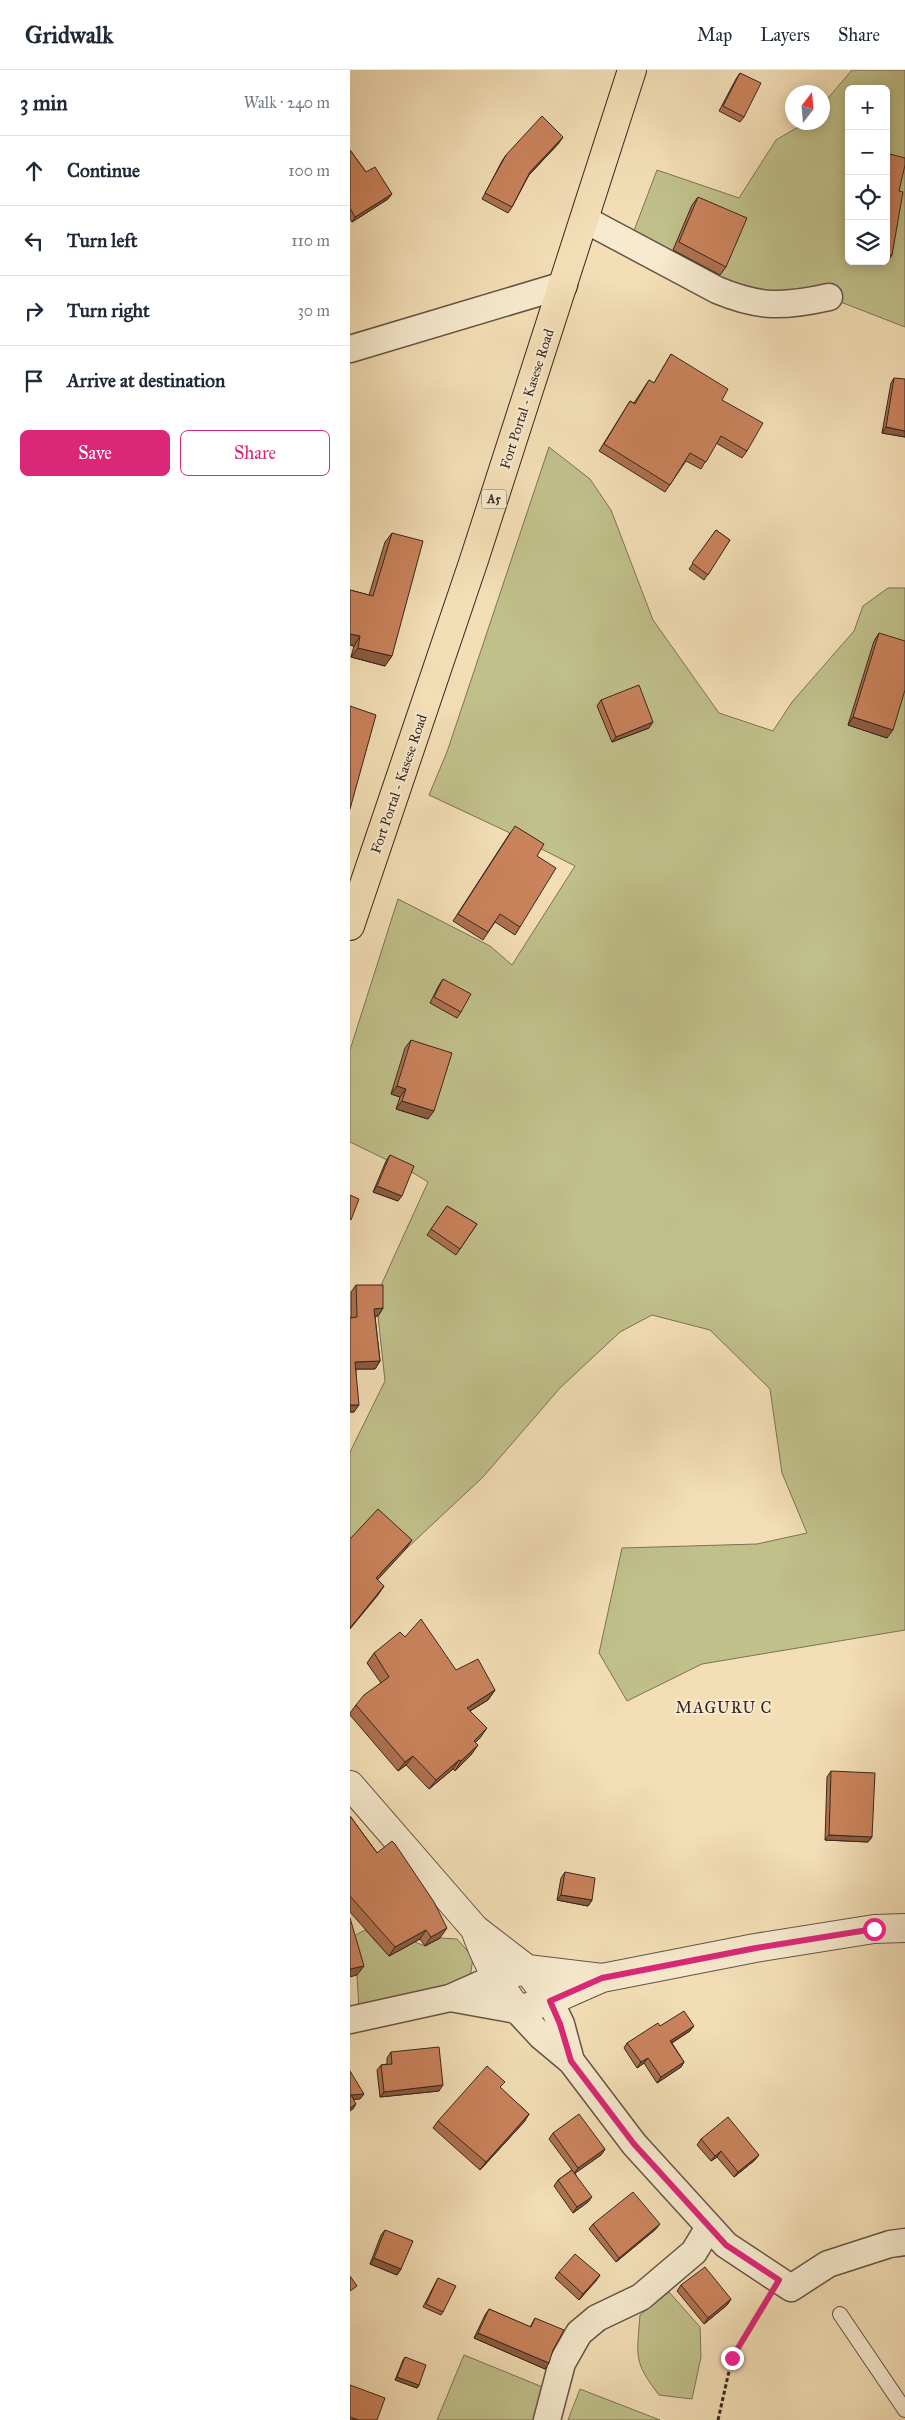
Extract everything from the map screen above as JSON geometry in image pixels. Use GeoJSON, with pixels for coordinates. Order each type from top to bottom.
{"type":"FeatureCollection","features":[{"type":"Feature","properties":{"kind":"highway","name":"Fort Portal - Kasese Road"},"geometry":{"type":"LineString","coordinates":[[350,926],[407,762],[564,284],[632,70]]}},
{"type":"Feature","properties":{"kind":"street"},"geometry":{"type":"LineString","coordinates":[[584,219],[716,290],[733,297],[770,305],[792,305],[829,297]]}},
{"type":"Feature","properties":{"kind":"street"},"geometry":{"type":"LineString","coordinates":[[350,349],[564,284]]}},
{"type":"Feature","properties":{"kind":"street"},"geometry":{"type":"LineString","coordinates":[[350,1785],[475,1928],[527,1969],[550,2001],[560,2024],[571,2061]]}},
{"type":"Feature","properties":{"kind":"street"},"geometry":{"type":"LineString","coordinates":[[475,1928],[482,1952],[495,1978],[517,2010],[541,2036],[571,2061],[634,2144],[726,2245],[791,2288],[828,2264],[890,2244],[905,2242]]}},
{"type":"Feature","properties":{"kind":"street"},"geometry":{"type":"LineString","coordinates":[[450,1998],[517,2010],[550,2001],[602,1978],[756,1948],[874,1929],[905,1928]]}},
{"type":"Feature","properties":{"kind":"street"},"geometry":{"type":"LineString","coordinates":[[350,2020],[450,1998],[495,1978],[527,1969],[602,1978]]}},
{"type":"Feature","properties":{"kind":"street"},"geometry":{"type":"LineString","coordinates":[[547,2420],[562,2363],[578,2333],[597,2318],[641,2297],[694,2252],[709,2226]]}},
{"type":"Feature","properties":{"kind":"lane"},"geometry":{"type":"LineString","coordinates":[[840,2314],[905,2410]]}},
{"type":"Feature","properties":{"kind":"path"},"geometry":{"type":"LineString","coordinates":[[718,2420],[732,2358],[779,2280]]}},
{"type":"Feature","properties":{"kind":"green space"},"geometry":{"type":"Polygon","coordinates":[[[852,70],[905,70],[905,327],[838,301],[813,312],[627,249],[657,170],[739,198],[776,140],[793,130],[830,130],[830,96],[852,70]]]}},
{"type":"Feature","properties":{"kind":"green space"},"geometry":{"type":"Polygon","coordinates":[[[549,447],[590,479],[611,510],[653,620],[719,713],[773,731],[792,702],[854,631],[863,606],[888,588],[905,588],[905,1630],[702,1664],[627,1701],[599,1653],[622,1548],[757,1544],[807,1533],[782,1473],[770,1389],[710,1330],[652,1315],[620,1332],[560,1388],[483,1477],[405,1550],[350,1541],[350,1452],[385,1381],[378,1316],[378,1292],[428,1182],[410,1171],[350,1142],[350,1050],[398,899],[490,946],[512,965],[575,866],[429,795],[447,752],[549,447]]]}},
{"type":"Feature","properties":{"kind":"green space"},"geometry":{"type":"Polygon","coordinates":[[[365,1930],[389,1956],[415,1942],[425,1946],[440,1938],[457,1939],[473,1957],[471,1972],[457,1989],[359,2010],[357,1975],[350,1938],[365,1930]]]}},
{"type":"Feature","properties":{"kind":"green space"},"geometry":{"type":"Polygon","coordinates":[[[669,2292],[700,2327],[701,2357],[692,2399],[659,2395],[645,2374],[639,2358],[640,2315],[669,2292]]]}},
{"type":"Feature","properties":{"kind":"green space"},"geometry":{"type":"Polygon","coordinates":[[[464,2355],[562,2395],[552,2420],[437,2420],[464,2355]]]}},
{"type":"Feature","properties":{"kind":"green space"},"geometry":{"type":"Polygon","coordinates":[[[580,2389],[660,2420],[568,2420],[580,2389]]]}},
{"type":"Feature","properties":{"kind":"building"},"geometry":{"type":"Polygon","coordinates":[[[740,73],[761,83],[744,117],[723,106],[740,73]]]}},
{"type":"Feature","properties":{"kind":"building"},"geometry":{"type":"Polygon","coordinates":[[[542,116],[563,137],[530,172],[512,207],[485,193],[506,155],[542,116]]]}},
{"type":"Feature","properties":{"kind":"building"},"geometry":{"type":"Polygon","coordinates":[[[350,150],[366,172],[375,167],[392,194],[355,217],[350,208],[350,150]]]}},
{"type":"Feature","properties":{"kind":"building"},"geometry":{"type":"Polygon","coordinates":[[[890,154],[905,158],[899,191],[903,192],[892,255],[890,255],[890,154]]]}},
{"type":"Feature","properties":{"kind":"building"},"geometry":{"type":"Polygon","coordinates":[[[698,197],[747,218],[726,267],[679,242],[698,197]]]}},
{"type":"Feature","properties":{"kind":"building"},"geometry":{"type":"Polygon","coordinates":[[[671,354],[728,389],[722,400],[763,423],[747,451],[721,436],[706,462],[690,453],[670,485],[604,444],[630,401],[635,404],[649,380],[654,383],[671,354]]]}},
{"type":"Feature","properties":{"kind":"building"},"geometry":{"type":"Polygon","coordinates":[[[894,378],[905,379],[905,431],[886,427],[894,378]]]}},
{"type":"Feature","properties":{"kind":"building"},"geometry":{"type":"Polygon","coordinates":[[[716,530],[730,540],[708,575],[692,563],[716,530]]]}},
{"type":"Feature","properties":{"kind":"building"},"geometry":{"type":"Polygon","coordinates":[[[392,533],[423,541],[392,656],[358,648],[360,636],[350,634],[350,590],[373,596],[392,533]]]}},
{"type":"Feature","properties":{"kind":"building"},"geometry":{"type":"Polygon","coordinates":[[[879,633],[905,641],[905,690],[893,730],[853,717],[879,633]]]}},
{"type":"Feature","properties":{"kind":"building"},"geometry":{"type":"Polygon","coordinates":[[[639,685],[653,722],[616,737],[601,700],[639,685]]]}},
{"type":"Feature","properties":{"kind":"building"},"geometry":{"type":"Polygon","coordinates":[[[350,706],[376,715],[350,809],[350,706]]]}},
{"type":"Feature","properties":{"kind":"building"},"geometry":{"type":"Polygon","coordinates":[[[515,826],[544,844],[537,856],[556,868],[520,927],[500,914],[488,932],[458,914],[515,826]]]}},
{"type":"Feature","properties":{"kind":"building"},"geometry":{"type":"Polygon","coordinates":[[[443,979],[471,994],[461,1012],[434,997],[443,979]]]}},
{"type":"Feature","properties":{"kind":"building"},"geometry":{"type":"Polygon","coordinates":[[[411,1040],[452,1053],[434,1111],[402,1101],[406,1089],[397,1086],[411,1040]]]}},
{"type":"Feature","properties":{"kind":"building"},"geometry":{"type":"Polygon","coordinates":[[[390,1155],[414,1166],[402,1196],[377,1186],[390,1155]]]}},
{"type":"Feature","properties":{"kind":"building"},"geometry":{"type":"Polygon","coordinates":[[[350,1195],[359,1199],[351,1220],[350,1219],[350,1195]]]}},
{"type":"Feature","properties":{"kind":"building"},"geometry":{"type":"Polygon","coordinates":[[[447,1206],[477,1224],[460,1249],[431,1229],[447,1206]]]}},
{"type":"Feature","properties":{"kind":"building"},"geometry":{"type":"Polygon","coordinates":[[[356,1285],[383,1285],[383,1308],[374,1309],[380,1361],[355,1362],[359,1405],[350,1405],[350,1318],[357,1317],[356,1285]]]}},
{"type":"Feature","properties":{"kind":"building"},"geometry":{"type":"Polygon","coordinates":[[[378,1509],[412,1540],[376,1578],[384,1586],[350,1628],[350,1539],[378,1509]]]}},
{"type":"Feature","properties":{"kind":"building"},"geometry":{"type":"Polygon","coordinates":[[[421,1619],[456,1670],[478,1659],[495,1690],[467,1708],[487,1728],[474,1741],[478,1745],[436,1780],[413,1756],[405,1762],[356,1705],[364,1695],[389,1677],[374,1653],[400,1632],[405,1637],[421,1619]]]}},
{"type":"Feature","properties":{"kind":"building"},"geometry":{"type":"Polygon","coordinates":[[[831,1771],[875,1773],[872,1837],[829,1835],[831,1771]]]}},
{"type":"Feature","properties":{"kind":"building"},"geometry":{"type":"Polygon","coordinates":[[[350,1816],[377,1853],[392,1841],[395,1844],[434,1902],[447,1928],[431,1937],[426,1930],[395,1947],[350,1896],[350,1816]]]}},
{"type":"Feature","properties":{"kind":"building"},"geometry":{"type":"Polygon","coordinates":[[[565,1872],[595,1878],[592,1900],[561,1895],[565,1872]]]}},
{"type":"Feature","properties":{"kind":"building"},"geometry":{"type":"Polygon","coordinates":[[[350,1918],[364,1966],[350,1969],[350,1918]]]}},
{"type":"Feature","properties":{"kind":"building"},"geometry":{"type":"Polygon","coordinates":[[[684,2011],[694,2026],[670,2041],[684,2062],[661,2077],[648,2058],[641,2062],[627,2043],[658,2023],[660,2026],[684,2011]]]}},
{"type":"Feature","properties":{"kind":"building"},"geometry":{"type":"Polygon","coordinates":[[[439,2047],[443,2085],[384,2092],[381,2065],[392,2064],[391,2052],[439,2047]]]}},
{"type":"Feature","properties":{"kind":"building"},"geometry":{"type":"Polygon","coordinates":[[[487,2066],[505,2082],[500,2087],[529,2114],[486,2162],[438,2121],[487,2066]]]}},
{"type":"Feature","properties":{"kind":"building"},"geometry":{"type":"Polygon","coordinates":[[[350,2071],[364,2094],[351,2095],[356,2104],[350,2108],[350,2071]]]}},
{"type":"Feature","properties":{"kind":"building"},"geometry":{"type":"Polygon","coordinates":[[[579,2114],[605,2149],[578,2168],[553,2133],[579,2114]]]}},
{"type":"Feature","properties":{"kind":"building"},"geometry":{"type":"Polygon","coordinates":[[[728,2117],[759,2155],[738,2172],[721,2151],[715,2156],[701,2139],[728,2117]]]}},
{"type":"Feature","properties":{"kind":"building"},"geometry":{"type":"Polygon","coordinates":[[[572,2170],[592,2197],[577,2207],[558,2180],[572,2170]]]}},
{"type":"Feature","properties":{"kind":"building"},"geometry":{"type":"Polygon","coordinates":[[[633,2192],[660,2224],[619,2258],[593,2224],[633,2192]]]}},
{"type":"Feature","properties":{"kind":"building"},"geometry":{"type":"Polygon","coordinates":[[[385,2230],[413,2241],[401,2269],[374,2258],[385,2230]]]}},
{"type":"Feature","properties":{"kind":"building"},"geometry":{"type":"Polygon","coordinates":[[[575,2254],[600,2275],[583,2294],[559,2272],[575,2254]]]}},
{"type":"Feature","properties":{"kind":"building"},"geometry":{"type":"Polygon","coordinates":[[[705,2267],[731,2299],[708,2318],[681,2285],[705,2267]]]}},
{"type":"Feature","properties":{"kind":"building"},"geometry":{"type":"Polygon","coordinates":[[[350,2276],[357,2286],[350,2291],[350,2276]]]}},
{"type":"Feature","properties":{"kind":"building"},"geometry":{"type":"Polygon","coordinates":[[[438,2278],[456,2286],[443,2312],[426,2304],[438,2278]]]}},
{"type":"Feature","properties":{"kind":"building"},"geometry":{"type":"Polygon","coordinates":[[[489,2309],[531,2327],[535,2318],[564,2330],[553,2350],[549,2363],[478,2333],[489,2309]]]}},
{"type":"Feature","properties":{"kind":"building"},"geometry":{"type":"Polygon","coordinates":[[[405,2357],[426,2365],[419,2385],[397,2377],[405,2357]]]}},
{"type":"Feature","properties":{"kind":"building"},"geometry":{"type":"Polygon","coordinates":[[[350,2385],[385,2398],[377,2420],[359,2420],[350,2417],[350,2385]]]}},
{"type":"Feature","properties":{"kind":"district","name":"MAGURU C"},"geometry":{"type":"Point","coordinates":[724,1707]}},
{"type":"Feature","properties":{"kind":"route"},"geometry":{"type":"LineString","coordinates":[[732,2358],[779,2280],[726,2245],[634,2144],[571,2061],[560,2024],[550,2001],[602,1978],[756,1948],[874,1929]]}}]}
